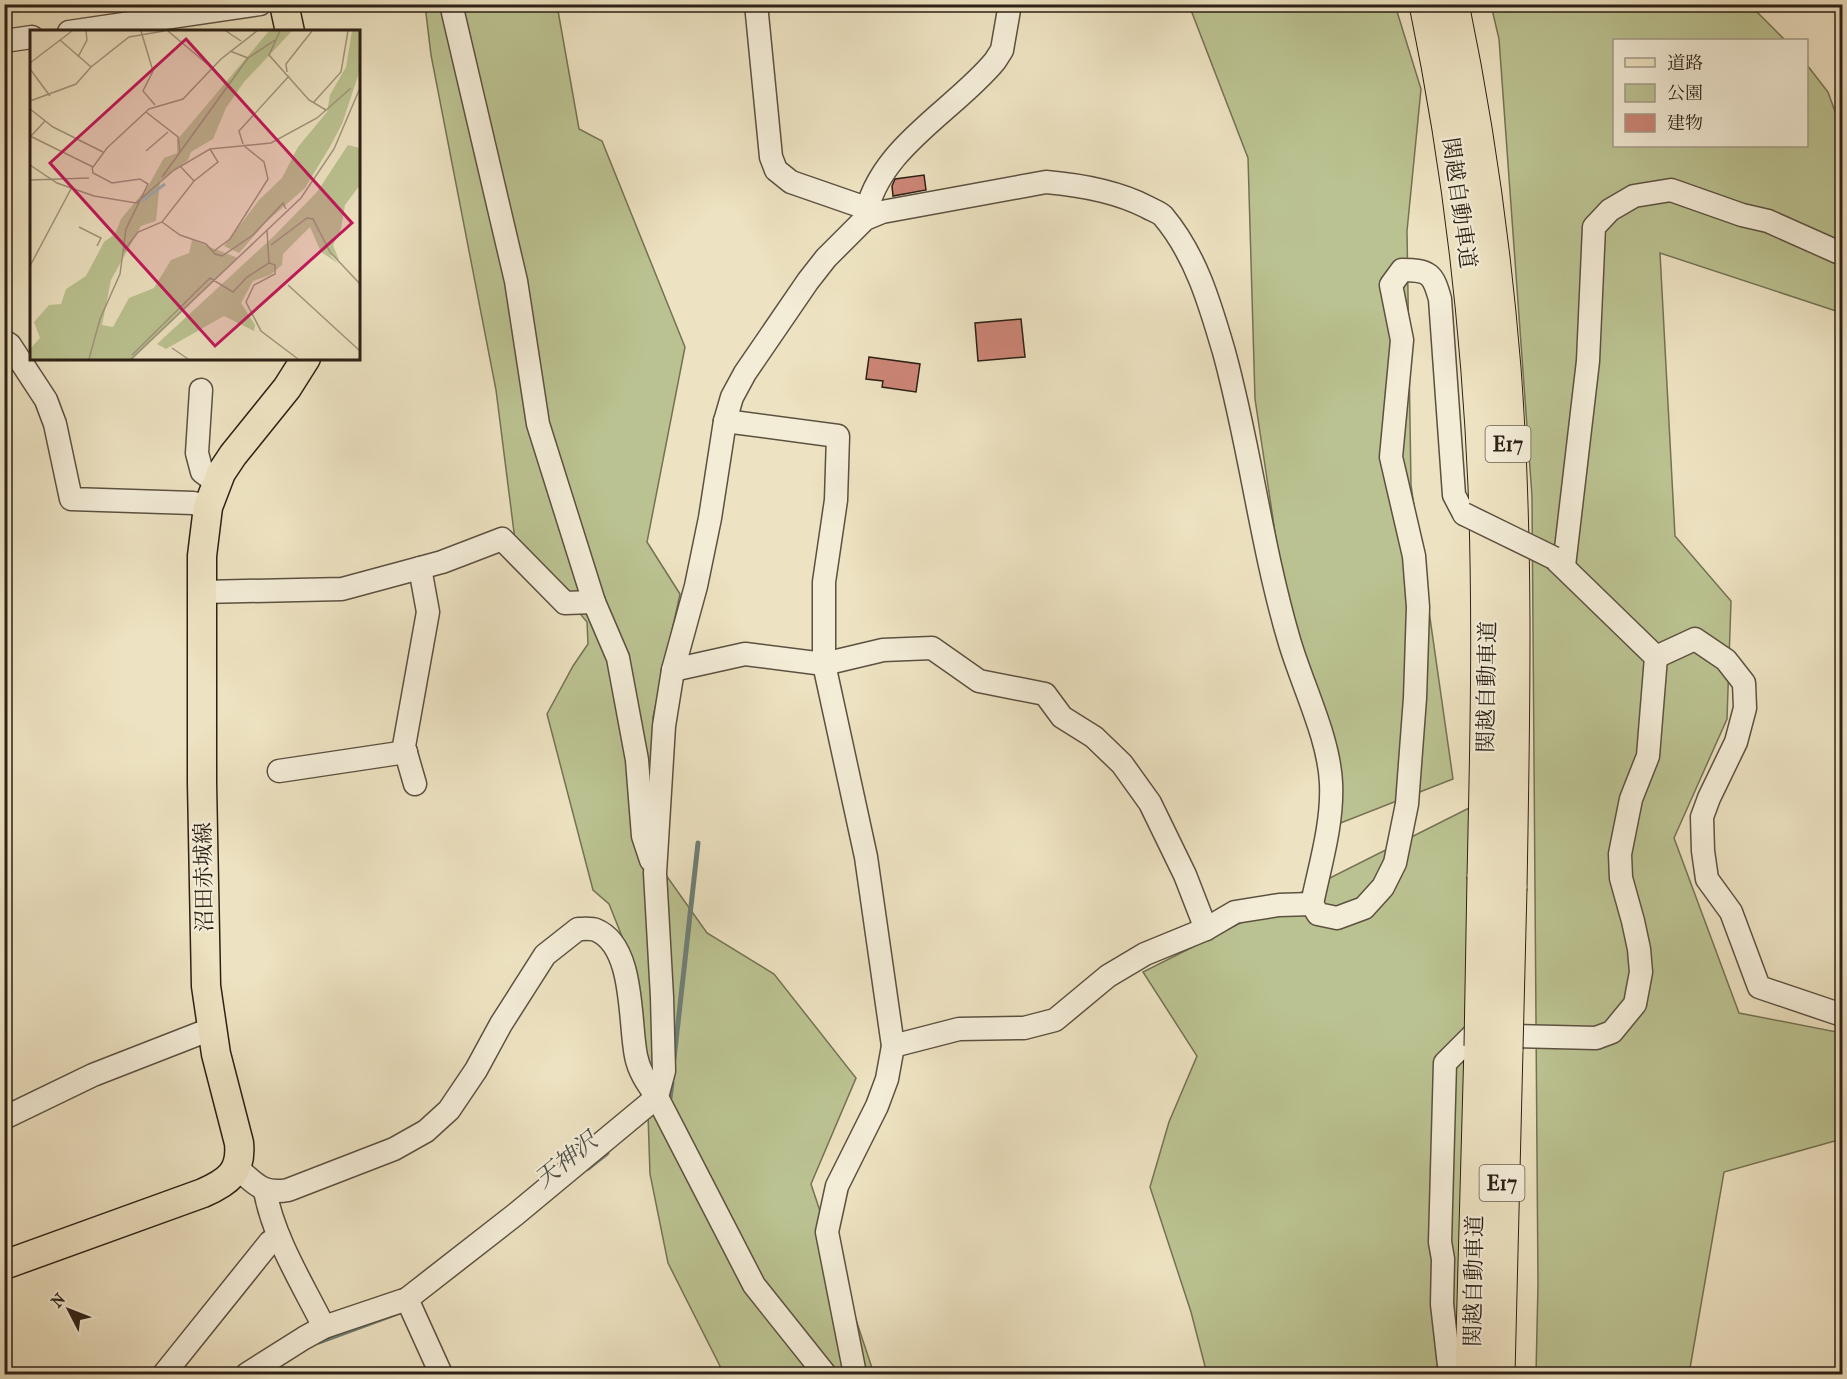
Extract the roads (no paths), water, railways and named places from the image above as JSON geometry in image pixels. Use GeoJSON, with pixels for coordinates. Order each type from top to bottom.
{"type":"FeatureCollection","features":[{"type":"Feature","properties":{"kind":"highway","name":"関越自動車道"},"geometry":{"type":"LineString","coordinates":[[1426,4],[1454,154],[1467,253],[1477,366],[1485,485],[1497,883]]}},
{"type":"Feature","properties":{"kind":"highway","name":"関越自動車道"},"geometry":{"type":"LineString","coordinates":[[1452,4],[1465,68],[1494,268],[1504,369],[1513,611],[1497,883],[1486,1315],[1472,1374]]}},
{"type":"Feature","properties":{"kind":"highway","name":"関越自動車道"},"geometry":{"type":"LineString","coordinates":[[1486,1315],[1498,1374]]}},
{"type":"Feature","properties":{"kind":"main road"},"geometry":{"type":"LineString","coordinates":[[284,4],[290,30]]}},
{"type":"Feature","properties":{"kind":"main road","name":"沼田赤城線"},"geometry":{"type":"LineString","coordinates":[[237,1168],[241,1156],[239,1143],[216,1054],[205,967],[202,556],[212,495],[233,455],[300,371],[305,360]]}},
{"type":"Feature","properties":{"kind":"main road"},"geometry":{"type":"LineString","coordinates":[[4,1265],[203,1193],[225,1181],[237,1168]]}},
{"type":"Feature","properties":{"kind":"street"},"geometry":{"type":"LineString","coordinates":[[83,30],[260,4]]}},
{"type":"Feature","properties":{"kind":"street"},"geometry":{"type":"LineString","coordinates":[[451,4],[516,281],[538,424],[594,602],[618,658],[637,760],[643,836],[656,873]]}},
{"type":"Feature","properties":{"kind":"street"},"geometry":{"type":"LineString","coordinates":[[756,4],[771,157],[776,170],[791,182],[866,213],[1046,182],[1070,184],[1117,194],[1161,214],[1185,248],[1195,265],[1212,310],[1235,393],[1274,581],[1289,640],[1328,756],[1331,784],[1327,830],[1312,904],[1318,914],[1337,918],[1364,908],[1383,887],[1395,863],[1407,804],[1415,698],[1418,607],[1414,556],[1390,457],[1402,340],[1391,285],[1402,270],[1420,270],[1435,280],[1440,299],[1454,495],[1464,514],[1559,562],[1656,657]]}},
{"type":"Feature","properties":{"kind":"street"},"geometry":{"type":"LineString","coordinates":[[247,1374],[324,1327],[407,1299],[516,1214],[657,1097],[664,1071],[656,873],[664,726],[673,670],[696,586],[710,518],[725,421],[732,397],[745,373],[808,280],[866,213],[880,180],[908,142],[982,76],[995,61],[1002,50],[1010,4]]}},
{"type":"Feature","properties":{"kind":"street"},"geometry":{"type":"LineString","coordinates":[[4,40],[30,37]]}},
{"type":"Feature","properties":{"kind":"street"},"geometry":{"type":"LineString","coordinates":[[1559,562],[1588,361],[1594,227],[1610,210],[1634,196],[1671,190],[1743,215],[1768,221],[1842,254]]}},
{"type":"Feature","properties":{"kind":"street"},"geometry":{"type":"LineString","coordinates":[[4,341],[10,345],[46,400],[55,424],[71,499],[192,503],[212,495],[197,453],[201,390]]}},
{"type":"Feature","properties":{"kind":"street"},"geometry":{"type":"LineString","coordinates":[[725,421],[838,436],[836,500],[824,582],[824,664],[866,857],[893,1046],[877,1107],[837,1186],[827,1232],[855,1374]]}},
{"type":"Feature","properties":{"kind":"street"},"geometry":{"type":"LineString","coordinates":[[202,592],[342,589],[442,562],[502,538],[565,603],[594,602]]}},
{"type":"Feature","properties":{"kind":"street"},"geometry":{"type":"LineString","coordinates":[[415,784],[404,746],[428,612],[420,568]]}},
{"type":"Feature","properties":{"kind":"street"},"geometry":{"type":"LineString","coordinates":[[1656,657],[1695,639],[1726,660],[1744,683],[1745,708],[1737,742],[1702,817],[1707,879],[1731,912],[1759,987],[1842,1015]]}},
{"type":"Feature","properties":{"kind":"street"},"geometry":{"type":"LineString","coordinates":[[673,670],[745,654],[824,664],[883,650],[932,648],[979,681],[1045,694],[1062,717],[1094,737],[1122,764],[1150,803],[1185,875],[1206,929]]}},
{"type":"Feature","properties":{"kind":"street"},"geometry":{"type":"LineString","coordinates":[[1450,1374],[1442,1304],[1443,1259],[1440,1242],[1444,1063],[1473,1035],[1596,1038],[1612,1032],[1635,1004],[1641,972],[1639,949],[1621,879],[1620,854],[1630,800],[1648,756],[1656,657]]}},
{"type":"Feature","properties":{"kind":"street"},"geometry":{"type":"LineString","coordinates":[[279,771],[406,752]]}},
{"type":"Feature","properties":{"kind":"street"},"geometry":{"type":"LineString","coordinates":[[893,1046],[959,1029],[1024,1028],[1055,1020],[1108,976],[1145,954],[1206,929],[1235,912],[1280,905],[1312,904]]}},
{"type":"Feature","properties":{"kind":"street"},"geometry":{"type":"LineString","coordinates":[[237,1168],[265,1191],[288,1190],[394,1149],[426,1131],[449,1110],[476,1070],[501,1024],[545,955],[578,929],[595,930],[609,939],[620,954],[626,972],[636,1058],[640,1072],[657,1097],[754,1285],[825,1374]]}},
{"type":"Feature","properties":{"kind":"street"},"geometry":{"type":"LineString","coordinates":[[4,1118],[93,1075],[212,1029]]}},
{"type":"Feature","properties":{"kind":"street"},"geometry":{"type":"LineString","coordinates":[[265,1191],[279,1237],[324,1327]]}},
{"type":"Feature","properties":{"kind":"street"},"geometry":{"type":"LineString","coordinates":[[164,1374],[270,1242],[279,1237]]}},
{"type":"Feature","properties":{"kind":"street"},"geometry":{"type":"LineString","coordinates":[[407,1299],[441,1374]]}},
{"type":"Feature","properties":{"kind":"waterway","name":"天神沢"},"geometry":{"type":"LineString","coordinates":[[674,1059],[698,843]]}},
{"type":"Feature","properties":{"kind":"waterway","name":"天神沢"},"geometry":{"type":"LineString","coordinates":[[666,1102],[670,1098],[672,1083]]}},
{"type":"Feature","properties":{"kind":"waterway","name":"天神沢"},"geometry":{"type":"LineString","coordinates":[[588,1168],[607,1153]]}},
{"type":"Feature","properties":{"kind":"waterway","name":"天神沢"},"geometry":{"type":"LineString","coordinates":[[319,1342],[406,1310]]}}]}
